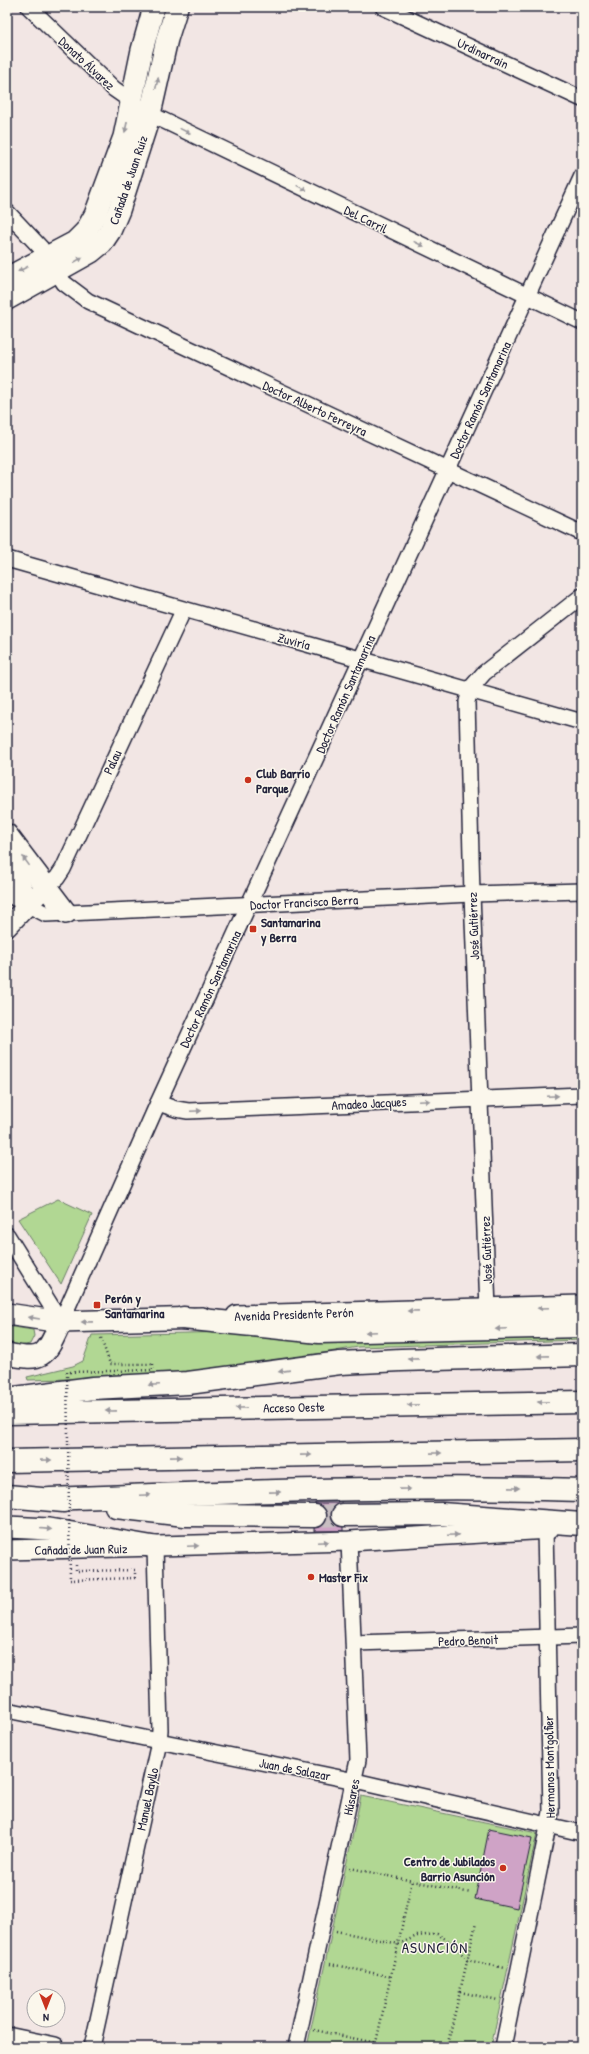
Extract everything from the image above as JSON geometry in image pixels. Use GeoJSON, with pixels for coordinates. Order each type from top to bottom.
{"type":"FeatureCollection","features":[{"type":"Feature","properties":{"kind":"highway"},"geometry":{"type":"LineString","coordinates":[[183,1318],[319,1332],[582,1326]]}},
{"type":"Feature","properties":{"kind":"highway"},"geometry":{"type":"LineString","coordinates":[[7,1398],[93,1388],[188,1383],[340,1363],[582,1355]]}},
{"type":"Feature","properties":{"kind":"highway","name":"Acceso Oeste"},"geometry":{"type":"LineString","coordinates":[[7,1412],[582,1402]]}},
{"type":"Feature","properties":{"kind":"highway"},"geometry":{"type":"LineString","coordinates":[[7,1461],[582,1450]]}},
{"type":"Feature","properties":{"kind":"highway"},"geometry":{"type":"LineString","coordinates":[[50,1499],[164,1494],[475,1487],[582,1490]]}},
{"type":"Feature","properties":{"kind":"highway"},"geometry":{"type":"LineString","coordinates":[[7,1496],[50,1499],[185,1515],[314,1516]]}},
{"type":"Feature","properties":{"kind":"highway"},"geometry":{"type":"LineString","coordinates":[[343,1515],[441,1514],[582,1524]]}},
{"type":"Feature","properties":{"kind":"main road","name":"Cañada de Juan Ruiz"},"geometry":{"type":"LineString","coordinates":[[7,299],[52,265],[86,232],[92,221],[122,143],[142,50],[154,7]]}},
{"type":"Feature","properties":{"kind":"main road","name":"Cañada de Juan Ruiz"},"geometry":{"type":"LineString","coordinates":[[7,278],[91,252],[102,243],[110,231],[119,210],[150,114],[167,39],[177,7]]}},
{"type":"Feature","properties":{"kind":"main road"},"geometry":{"type":"LineString","coordinates":[[7,835],[66,913]]}},
{"type":"Feature","properties":{"kind":"main road"},"geometry":{"type":"LineString","coordinates":[[7,865],[16,876],[29,905]]}},
{"type":"Feature","properties":{"kind":"main road","name":"Avenida Presidente Perón"},"geometry":{"type":"LineString","coordinates":[[7,1314],[61,1322],[99,1322],[183,1318],[582,1306]]}},
{"type":"Feature","properties":{"kind":"main road"},"geometry":{"type":"LineString","coordinates":[[14,1358],[36,1358],[46,1352],[61,1322]]}},
{"type":"Feature","properties":{"kind":"main road"},"geometry":{"type":"LineString","coordinates":[[7,1527],[48,1529],[154,1547]]}},
{"type":"Feature","properties":{"kind":"street","name":"Donato Álvarez"},"geometry":{"type":"LineString","coordinates":[[29,7],[114,88],[131,102],[150,114]]}},
{"type":"Feature","properties":{"kind":"street","name":"Urdinarrain"},"geometry":{"type":"LineString","coordinates":[[383,7],[582,99]]}},
{"type":"Feature","properties":{"kind":"street","name":"Del Carril"},"geometry":{"type":"LineString","coordinates":[[150,114],[527,297],[582,322]]}},
{"type":"Feature","properties":{"kind":"street","name":"Doctor Ramón Santamarina"},"geometry":{"type":"LineString","coordinates":[[61,1322],[158,1103],[582,176]]}},
{"type":"Feature","properties":{"kind":"street","name":"Doctor Alberto Ferreyra"},"geometry":{"type":"LineString","coordinates":[[7,212],[41,248],[64,283],[88,301],[582,533]]}},
{"type":"Feature","properties":{"kind":"street","name":"Zuviría"},"geometry":{"type":"LineString","coordinates":[[7,560],[183,611],[470,689],[582,722]]}},
{"type":"Feature","properties":{"kind":"street"},"geometry":{"type":"LineString","coordinates":[[470,689],[484,673],[582,596]]}},
{"type":"Feature","properties":{"kind":"street","name":"Palau"},"geometry":{"type":"LineString","coordinates":[[7,927],[45,887],[57,878],[63,869],[183,611]]}},
{"type":"Feature","properties":{"kind":"street","name":"José Gutiérrez"},"geometry":{"type":"LineString","coordinates":[[470,689],[466,712],[488,1309]]}},
{"type":"Feature","properties":{"kind":"street","name":"Doctor Francisco Berra"},"geometry":{"type":"LineString","coordinates":[[7,894],[46,914],[472,894],[582,891]]}},
{"type":"Feature","properties":{"kind":"street","name":"Amadeo Jacques"},"geometry":{"type":"LineString","coordinates":[[158,1103],[188,1111],[582,1095]]}},
{"type":"Feature","properties":{"kind":"street"},"geometry":{"type":"LineString","coordinates":[[7,1235],[61,1322]]}},
{"type":"Feature","properties":{"kind":"street"},"geometry":{"type":"LineString","coordinates":[[154,1547],[350,1541],[582,1527]]}},
{"type":"Feature","properties":{"kind":"street","name":"Hermanos Montgolfier"},"geometry":{"type":"LineString","coordinates":[[503,2047],[551,1812],[545,1529]]}},
{"type":"Feature","properties":{"kind":"street","name":"Húsares"},"geometry":{"type":"LineString","coordinates":[[296,2047],[355,1781],[358,1760],[355,1643],[350,1541]]}},
{"type":"Feature","properties":{"kind":"street","name":"Cañada de Juan Ruiz"},"geometry":{"type":"LineString","coordinates":[[7,1550],[154,1547]]}},
{"type":"Feature","properties":{"kind":"street","name":"Manuel Bayllo"},"geometry":{"type":"LineString","coordinates":[[92,2047],[159,1742],[160,1730],[154,1547]]}},
{"type":"Feature","properties":{"kind":"street","name":"Pedro Benoit"},"geometry":{"type":"LineString","coordinates":[[355,1643],[582,1636]]}},
{"type":"Feature","properties":{"kind":"street","name":"Juan de Salazar"},"geometry":{"type":"LineString","coordinates":[[7,1710],[355,1781],[582,1833]]}},
{"type":"Feature","properties":{"kind":"street"},"geometry":{"type":"LineString","coordinates":[[7,2037],[54,2047]]}},
{"type":"Feature","properties":{"kind":"path"},"geometry":{"type":"LineString","coordinates":[[75,1549],[76,1571],[135,1570],[135,1578],[70,1580],[67,1372],[153,1370],[153,1364],[110,1364],[100,1336],[99,1322]]}},
{"type":"Feature","properties":{"kind":"path"},"geometry":{"type":"LineString","coordinates":[[336,1865],[471,1893]]}},
{"type":"Feature","properties":{"kind":"path"},"geometry":{"type":"LineString","coordinates":[[375,2047],[392,1977],[412,1881]]}},
{"type":"Feature","properties":{"kind":"path"},"geometry":{"type":"LineString","coordinates":[[447,2047],[476,1923]]}},
{"type":"Feature","properties":{"kind":"path"},"geometry":{"type":"LineString","coordinates":[[322,1928],[399,1944],[417,1936],[437,1934],[454,1944],[467,1960],[519,1971]]}},
{"type":"Feature","properties":{"kind":"path"},"geometry":{"type":"LineString","coordinates":[[315,1960],[392,1977]]}},
{"type":"Feature","properties":{"kind":"path"},"geometry":{"type":"LineString","coordinates":[[460,1992],[512,2003]]}},
{"type":"Feature","properties":{"kind":"path"},"geometry":{"type":"LineString","coordinates":[[300,2027],[376,2043]]}},
{"type":"Feature","properties":{"kind":"green space"},"geometry":{"type":"Polygon","coordinates":[[[58,1199],[92,1215],[61,1284],[18,1219],[58,1199]]]}},
{"type":"Feature","properties":{"kind":"green space"},"geometry":{"type":"Polygon","coordinates":[[[7,1326],[33,1330],[34,1336],[30,1344],[20,1346],[7,1343],[7,1326]]]}},
{"type":"Feature","properties":{"kind":"green space"},"geometry":{"type":"Polygon","coordinates":[[[236,1332],[582,1335],[582,1340],[358,1347],[248,1366],[112,1378],[28,1380],[27,1377],[73,1366],[83,1361],[92,1335],[236,1332]]]}},
{"type":"Feature","properties":{"kind":"green space"},"geometry":{"type":"Polygon","coordinates":[[[361,1796],[537,1833],[491,2047],[307,2047],[361,1796]]]}},
{"type":"Feature","properties":{"kind":"building"},"geometry":{"type":"Polygon","coordinates":[[[315,1503],[343,1503],[343,1531],[314,1531],[315,1503]]]}},
{"type":"Feature","properties":{"kind":"building","name":"Centro de Jubilados Barrio Asunción"},"geometry":{"type":"Polygon","coordinates":[[[489,1829],[532,1838],[517,1908],[475,1899],[489,1829]]]}},
{"type":"Feature","properties":{"kind":"tunnel"},"geometry":{"type":"LineString","coordinates":[[315,1516],[343,1515]]}},
{"type":"Feature","properties":{"kind":"place","name":"Club Barrio Parque"},"geometry":{"type":"Point","coordinates":[248,780]}},
{"type":"Feature","properties":{"kind":"place","name":"Santamarina y Berra"},"geometry":{"type":"Point","coordinates":[253,929]}},
{"type":"Feature","properties":{"kind":"place","name":"Perón y Santamarina"},"geometry":{"type":"Point","coordinates":[97,1305]}},
{"type":"Feature","properties":{"kind":"place","name":"Master Fix"},"geometry":{"type":"Point","coordinates":[311,1577]}},
{"type":"Feature","properties":{"kind":"place","name":"Centro de Jubilados Barrio Asunción"},"geometry":{"type":"Point","coordinates":[503,1868]}},
{"type":"Feature","properties":{"kind":"district","name":"ASUNCIÓN"},"geometry":{"type":"Point","coordinates":[435,1947]}}]}
